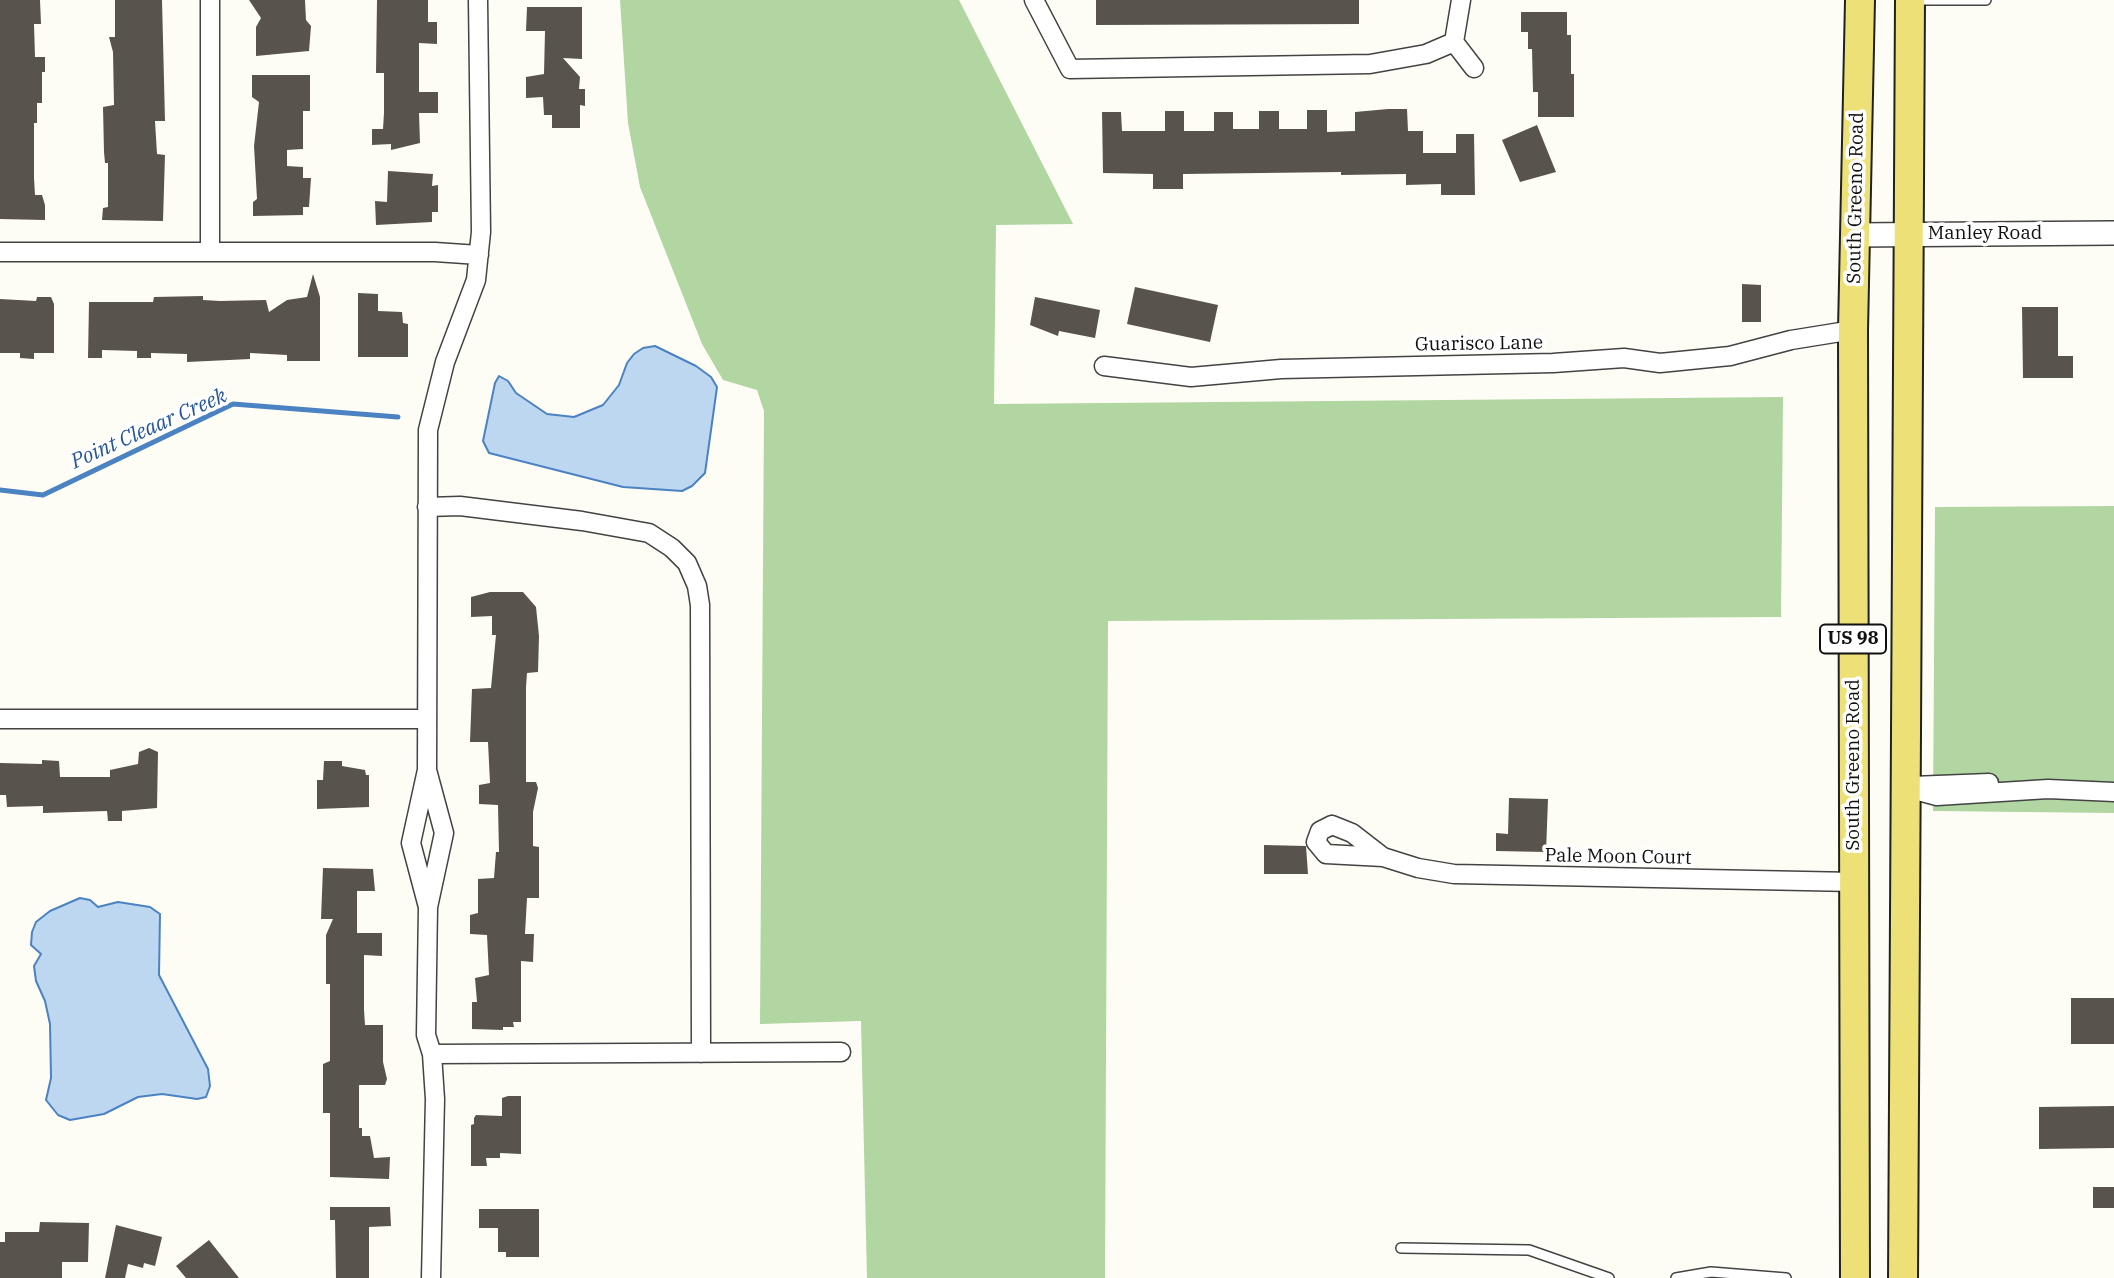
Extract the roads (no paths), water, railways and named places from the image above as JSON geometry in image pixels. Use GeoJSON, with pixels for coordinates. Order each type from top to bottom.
{"type":"FeatureCollection","features":[{"type":"Feature","properties":{"kind":"main road","name":"South Greeno Road"},"geometry":{"type":"LineString","coordinates":[[1855,1278],[1853,330],[1860,0]]}},
{"type":"Feature","properties":{"kind":"main road","name":"US 98"},"geometry":{"type":"LineString","coordinates":[[1903,1278],[1910,0]]}},
{"type":"Feature","properties":{"kind":"street"},"geometry":{"type":"LineString","coordinates":[[210,0],[210,251]]}},
{"type":"Feature","properties":{"kind":"street"},"geometry":{"type":"LineString","coordinates":[[1034,0],[1070,69],[1370,64],[1426,54],[1454,42]]}},
{"type":"Feature","properties":{"kind":"street"},"geometry":{"type":"LineString","coordinates":[[1461,0],[1454,42],[1474,68]]}},
{"type":"Feature","properties":{"kind":"street"},"geometry":{"type":"LineString","coordinates":[[428,907],[411,843],[427,770],[430,420],[445,362],[476,280],[481,232],[481,5]]}},
{"type":"Feature","properties":{"kind":"street","name":"Manley Road"},"geometry":{"type":"LineString","coordinates":[[1855,234],[2114,233]]}},
{"type":"Feature","properties":{"kind":"street"},"geometry":{"type":"LineString","coordinates":[[0,252],[435,252],[479,255]]}},
{"type":"Feature","properties":{"kind":"street","name":"Guarisco Lane"},"geometry":{"type":"LineString","coordinates":[[1104,366],[1155,375],[1191,377],[1281,369],[1553,363],[1612,358],[1660,363],[1730,356],[1791,340],[1853,330]]}},
{"type":"Feature","properties":{"kind":"street"},"geometry":{"type":"LineString","coordinates":[[428,507],[494,510],[649,533],[672,548],[687,563],[697,586],[699,605],[701,1053]]}},
{"type":"Feature","properties":{"kind":"street"},"geometry":{"type":"LineString","coordinates":[[0,719],[426,719]]}},
{"type":"Feature","properties":{"kind":"street"},"geometry":{"type":"LineString","coordinates":[[427,770],[444,832],[443,849],[428,907],[426,1035],[432,1054],[435,1098],[430,1278]]}},
{"type":"Feature","properties":{"kind":"street"},"geometry":{"type":"LineString","coordinates":[[1904,787],[1937,782],[2011,783],[2048,789],[2114,792]]}},
{"type":"Feature","properties":{"kind":"street","name":"Pale Moon Court"},"geometry":{"type":"LineString","coordinates":[[1383,857],[1418,868],[1454,874],[1854,882]]}},
{"type":"Feature","properties":{"kind":"street"},"geometry":{"type":"LineString","coordinates":[[432,1054],[841,1052]]}},
{"type":"Feature","properties":{"kind":"lane"},"geometry":{"type":"LineString","coordinates":[[1910,0],[1986,0]]}},
{"type":"Feature","properties":{"kind":"lane"},"geometry":{"type":"LineString","coordinates":[[1401,1248],[1529,1250],[1609,1278]]}},
{"type":"Feature","properties":{"kind":"lane"},"geometry":{"type":"LineString","coordinates":[[1676,1278],[1711,1272],[1786,1278]]}},
{"type":"Feature","properties":{"kind":"water"},"geometry":{"type":"Polygon","coordinates":[[[655,346],[696,366],[711,377],[717,387],[705,473],[692,486],[682,491],[623,487],[489,453],[483,441],[495,383],[499,376],[508,381],[516,393],[547,414],[574,417],[603,405],[619,385],[627,363],[634,354],[643,348],[655,346]]]}},
{"type":"Feature","properties":{"kind":"water"},"geometry":{"type":"Polygon","coordinates":[[[80,898],[90,900],[98,907],[118,902],[150,907],[160,914],[159,975],[208,1069],[210,1086],[206,1097],[197,1099],[162,1094],[138,1097],[104,1114],[70,1120],[58,1115],[46,1100],[51,1078],[50,1024],[45,1001],[36,981],[34,966],[41,954],[31,945],[32,932],[36,922],[50,911],[80,898]]]}},
{"type":"Feature","properties":{"kind":"waterway","name":"Point Cleaar Creek"},"geometry":{"type":"LineString","coordinates":[[0,490],[43,495],[233,404],[398,417]]}}]}
